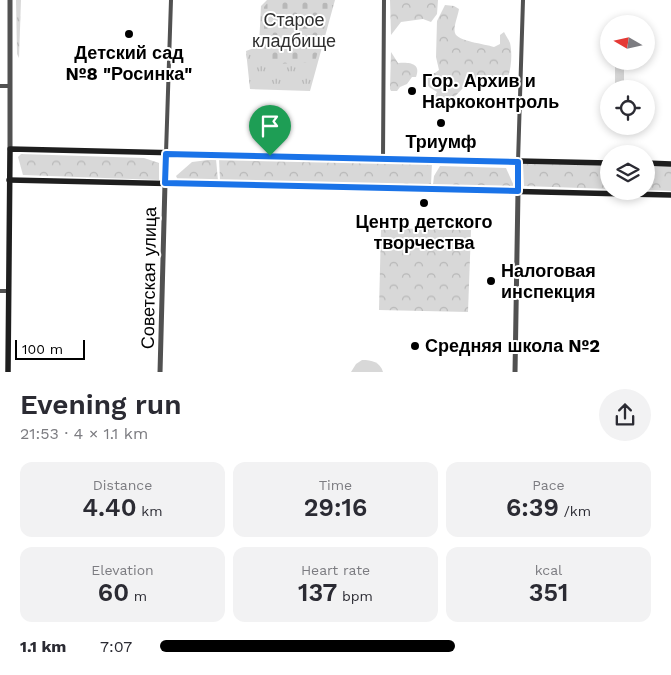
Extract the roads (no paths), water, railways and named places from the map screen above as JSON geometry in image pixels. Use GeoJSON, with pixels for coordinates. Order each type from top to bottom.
{"type":"FeatureCollection","features":[{"type":"Feature","properties":{"kind":"main road"},"geometry":{"type":"LineString","coordinates":[[8,372],[10,148],[166,154],[600,163]]}},
{"type":"Feature","properties":{"kind":"main road"},"geometry":{"type":"LineString","coordinates":[[165,183],[166,154]]}},
{"type":"Feature","properties":{"kind":"main road"},"geometry":{"type":"LineString","coordinates":[[518,162],[518,191]]}},
{"type":"Feature","properties":{"kind":"main road"},"geometry":{"type":"LineString","coordinates":[[655,163],[671,164]]}},
{"type":"Feature","properties":{"kind":"main road"},"geometry":{"type":"LineString","coordinates":[[9,180],[671,195]]}},
{"type":"Feature","properties":{"kind":"street"},"geometry":{"type":"LineString","coordinates":[[10,0],[10,148]]}},
{"type":"Feature","properties":{"kind":"street"},"geometry":{"type":"LineString","coordinates":[[166,154],[171,0]]}},
{"type":"Feature","properties":{"kind":"street"},"geometry":{"type":"LineString","coordinates":[[383,159],[384,0]]}},
{"type":"Feature","properties":{"kind":"street"},"geometry":{"type":"LineString","coordinates":[[518,162],[523,0]]}},
{"type":"Feature","properties":{"kind":"street"},"geometry":{"type":"LineString","coordinates":[[0,86],[10,86]]}},
{"type":"Feature","properties":{"kind":"street","name":"Советская улица"},"geometry":{"type":"LineString","coordinates":[[160,372],[165,183]]}},
{"type":"Feature","properties":{"kind":"street"},"geometry":{"type":"LineString","coordinates":[[515,372],[518,191]]}},
{"type":"Feature","properties":{"kind":"street"},"geometry":{"type":"LineString","coordinates":[[0,291],[8,291]]}},
{"type":"Feature","properties":{"kind":"place","name":"Детский сад №8 \"Росинка\""},"geometry":{"type":"Point","coordinates":[129,34]}},
{"type":"Feature","properties":{"kind":"place","name":"Гор. Архив и Наркоконтроль"},"geometry":{"type":"Point","coordinates":[412,91]}},
{"type":"Feature","properties":{"kind":"place","name":"Триумф"},"geometry":{"type":"Point","coordinates":[441,123]}},
{"type":"Feature","properties":{"kind":"place","name":"Центр детского творчества"},"geometry":{"type":"Point","coordinates":[424,203]}},
{"type":"Feature","properties":{"kind":"place","name":"Налоговая инспекция"},"geometry":{"type":"Point","coordinates":[491,281]}},
{"type":"Feature","properties":{"kind":"place","name":"Средняя школа №2"},"geometry":{"type":"Point","coordinates":[415,346]}},
{"type":"Feature","properties":{"kind":"park label","name":"Старое кладбище"},"geometry":{"type":"Point","coordinates":[294,30]}}]}
